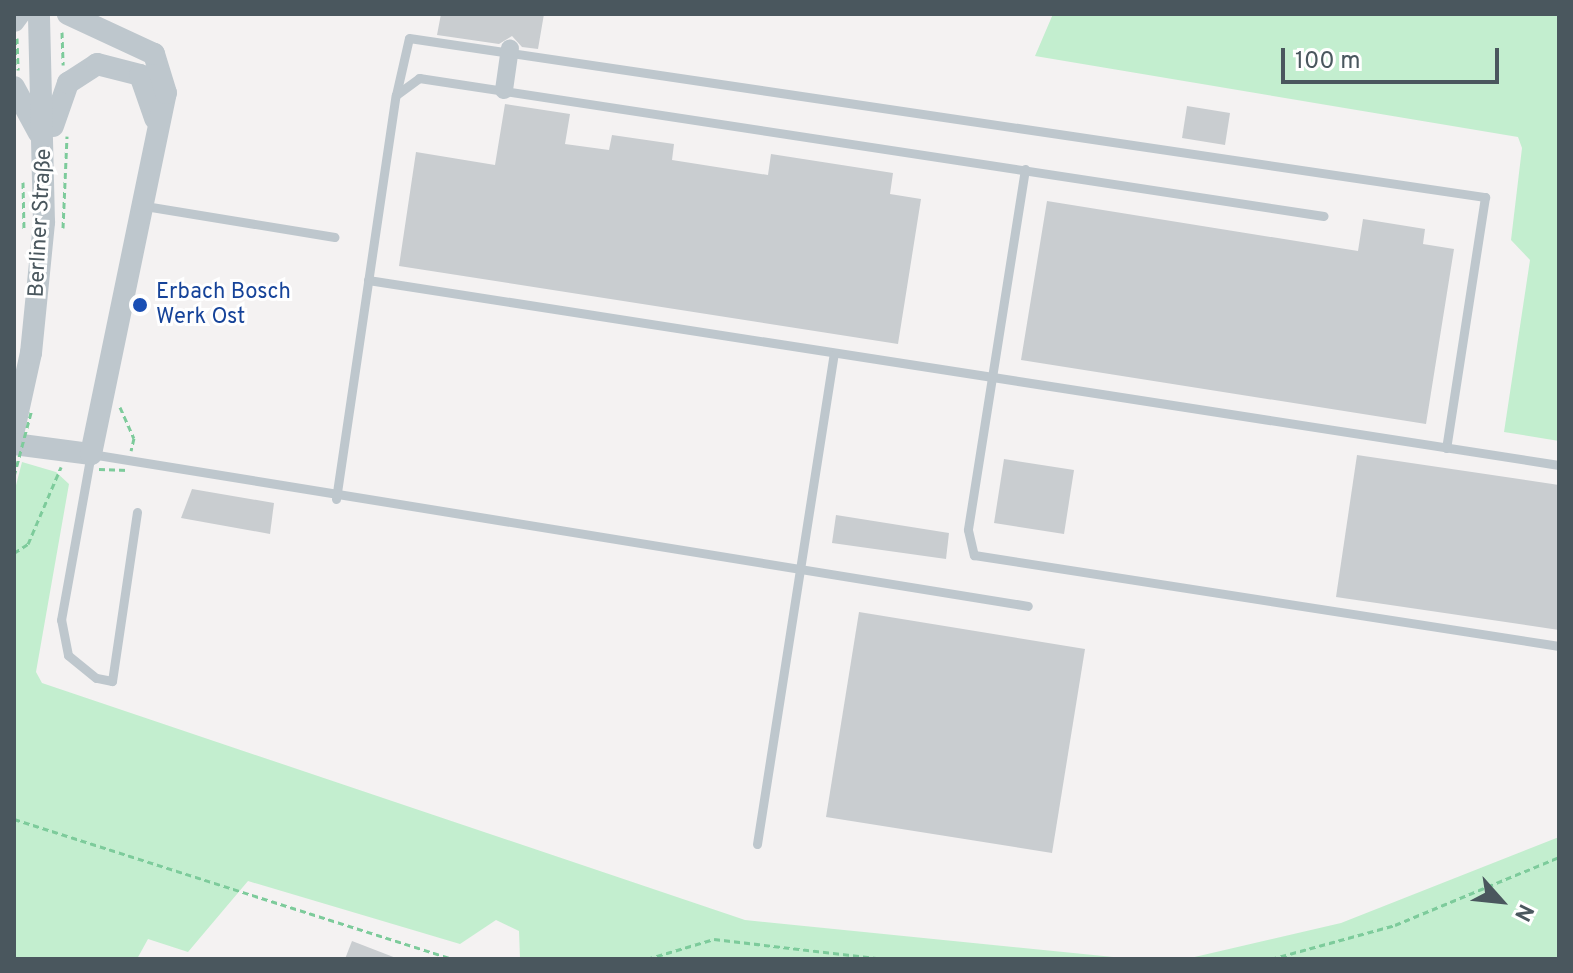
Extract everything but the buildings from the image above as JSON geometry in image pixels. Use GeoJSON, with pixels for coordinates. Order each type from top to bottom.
{"type":"FeatureCollection","features":[{"type":"Feature","properties":{"kind":"street","name":"Berliner Straße"},"geometry":{"type":"LineString","coordinates":[[14,430],[26,408],[40,279],[35,178],[39,14]]}},
{"type":"Feature","properties":{"kind":"street"},"geometry":{"type":"LineString","coordinates":[[14,444],[91,454],[145,206],[166,93],[154,54],[68,14]]}},
{"type":"Feature","properties":{"kind":"street"},"geometry":{"type":"LineString","coordinates":[[504,90],[510,50]]}},
{"type":"Feature","properties":{"kind":"street"},"geometry":{"type":"LineString","coordinates":[[35,178],[59,100],[68,83],[97,64],[140,75],[154,105],[157,137]]}},
{"type":"Feature","properties":{"kind":"street"},"geometry":{"type":"LineString","coordinates":[[16,90],[39,132],[35,178]]}},
{"type":"Feature","properties":{"kind":"lane"},"geometry":{"type":"LineString","coordinates":[[336,499],[396,95],[409,38],[510,50],[1485,197],[1446,448]]}},
{"type":"Feature","properties":{"kind":"lane"},"geometry":{"type":"LineString","coordinates":[[396,95],[419,78],[1324,216]]}},
{"type":"Feature","properties":{"kind":"lane"},"geometry":{"type":"LineString","coordinates":[[1025,169],[968,530],[974,555],[1559,646]]}},
{"type":"Feature","properties":{"kind":"lane"},"geometry":{"type":"LineString","coordinates":[[145,206],[334,237]]}},
{"type":"Feature","properties":{"kind":"lane"},"geometry":{"type":"LineString","coordinates":[[368,280],[834,355],[1559,465]]}},
{"type":"Feature","properties":{"kind":"lane"},"geometry":{"type":"LineString","coordinates":[[757,844],[834,355]]}},
{"type":"Feature","properties":{"kind":"lane"},"geometry":{"type":"LineString","coordinates":[[137,512],[112,681],[96,678],[68,655],[61,620],[91,454],[336,499],[1028,606]]}},
{"type":"Feature","properties":{"kind":"path"},"geometry":{"type":"LineString","coordinates":[[16,18],[16,90]]}},
{"type":"Feature","properties":{"kind":"path"},"geometry":{"type":"LineString","coordinates":[[24,238],[35,178]]}},
{"type":"Feature","properties":{"kind":"path"},"geometry":{"type":"LineString","coordinates":[[14,476],[26,408]]}},
{"type":"Feature","properties":{"kind":"path"},"geometry":{"type":"LineString","coordinates":[[14,553],[28,544],[63,464]]}},
{"type":"Feature","properties":{"kind":"path"},"geometry":{"type":"LineString","coordinates":[[14,819],[453,959]]}},
{"type":"Feature","properties":{"kind":"path"},"geometry":{"type":"LineString","coordinates":[[1271,959],[1395,925],[1559,857]]}},
{"type":"Feature","properties":{"kind":"path"},"geometry":{"type":"LineString","coordinates":[[647,959],[714,939],[885,959]]}},
{"type":"Feature","properties":{"kind":"green space"},"geometry":{"type":"Polygon","coordinates":[[[1053,14],[1559,14],[1559,441],[1504,432],[1530,260],[1511,240],[1522,148],[1518,137],[1035,56],[1053,14]]]}},
{"type":"Feature","properties":{"kind":"green space"},"geometry":{"type":"Polygon","coordinates":[[[22,462],[56,472],[69,484],[36,672],[42,683],[745,920],[1133,959],[520,959],[519,931],[496,920],[460,944],[248,881],[188,952],[148,939],[137,959],[14,959],[14,493],[22,462]]]}},
{"type":"Feature","properties":{"kind":"green space"},"geometry":{"type":"Polygon","coordinates":[[[1559,837],[1559,959],[1186,959],[1341,923],[1559,837]]]}},
{"type":"Feature","properties":{"kind":"place","name":"Erbach Bosch Werk Ost"},"geometry":{"type":"Point","coordinates":[140,305]}}]}
